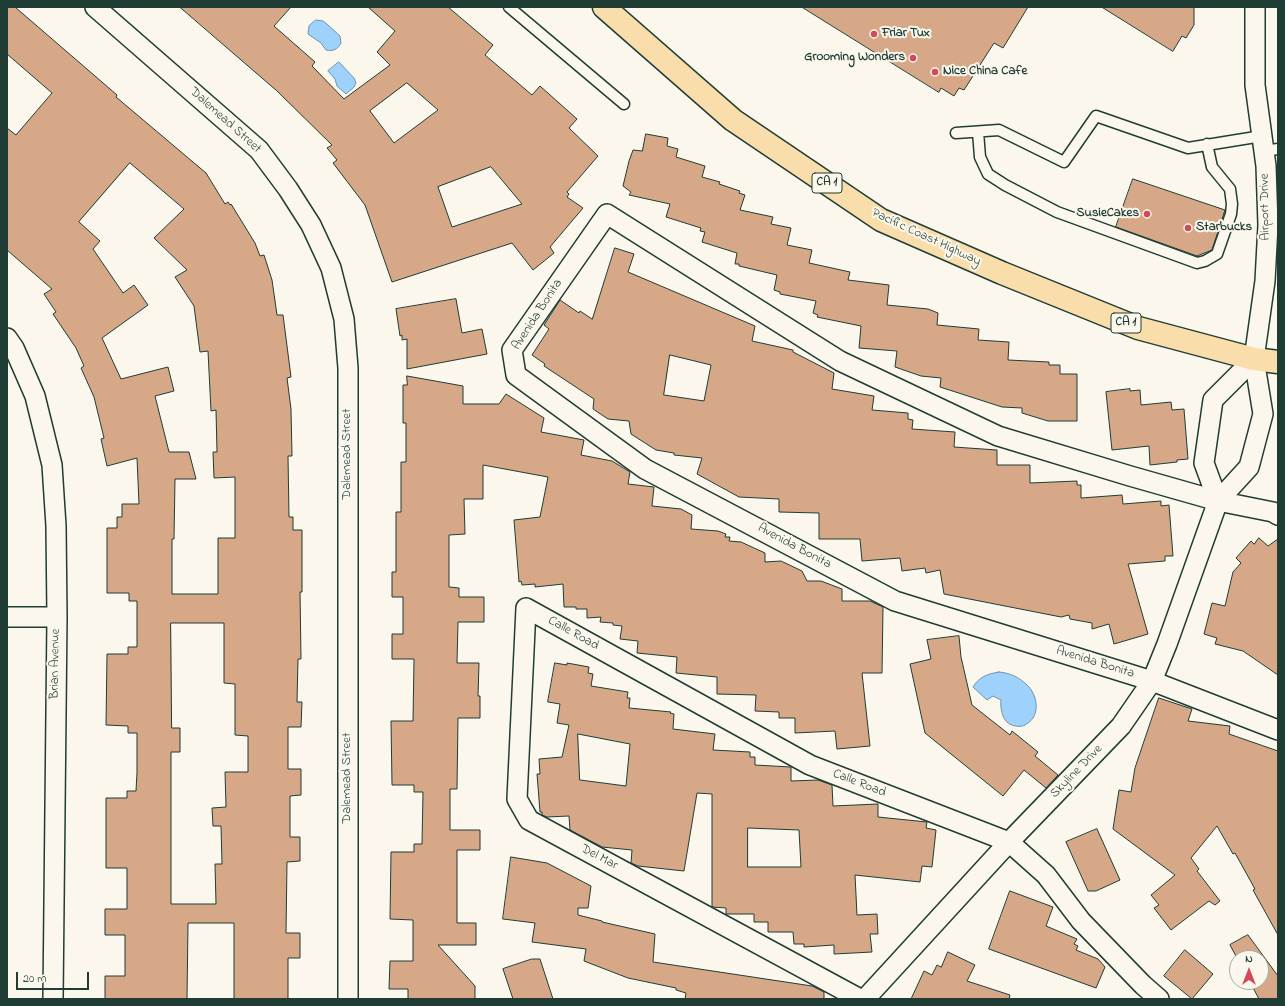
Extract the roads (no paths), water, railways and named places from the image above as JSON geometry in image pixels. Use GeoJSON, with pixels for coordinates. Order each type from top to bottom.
{"type":"FeatureCollection","features":[{"type":"Feature","properties":{"kind":"highway","name":"Pacific Coast Highway"},"geometry":{"type":"LineString","coordinates":[[604,7],[733,120],[881,220],[1002,273],[1138,328],[1254,358],[1278,362]]}},
{"type":"Feature","properties":{"kind":"street","name":"Dalemead Street"},"geometry":{"type":"LineString","coordinates":[[95,7],[259,150],[288,189],[311,224],[331,268],[341,304],[344,319],[348,368],[348,999]]}},
{"type":"Feature","properties":{"kind":"street","name":"Airport Drive"},"geometry":{"type":"LineString","coordinates":[[1254,358],[1265,281],[1268,225],[1268,145],[1255,85],[1255,7]]}},
{"type":"Feature","properties":{"kind":"street","name":"Avenida Bonita"},"geometry":{"type":"LineString","coordinates":[[1218,501],[998,436],[840,361],[607,214],[512,350],[516,375],[645,469],[895,601],[1152,681],[1278,730]]}},
{"type":"Feature","properties":{"kind":"street","name":"Brian Avenue"},"geometry":{"type":"LineString","coordinates":[[7,338],[14,348],[35,396],[52,465],[56,526],[57,617],[53,999]]}},
{"type":"Feature","properties":{"kind":"street","name":"Skyline Drive"},"geometry":{"type":"LineString","coordinates":[[865,999],[1009,842],[1120,726],[1152,681],[1167,644],[1218,501],[1249,467],[1263,414],[1254,358]]}},
{"type":"Feature","properties":{"kind":"street"},"geometry":{"type":"LineString","coordinates":[[1254,358],[1214,400],[1204,463],[1218,501],[1273,512],[1278,515]]}},
{"type":"Feature","properties":{"kind":"street","name":"Calle Road"},"geometry":{"type":"LineString","coordinates":[[526,608],[810,766],[1009,842],[1046,875],[1081,921],[1143,985],[1159,999]]}},
{"type":"Feature","properties":{"kind":"street","name":"Del Mar"},"geometry":{"type":"LineString","coordinates":[[526,608],[517,799],[529,820],[860,999]]}},
{"type":"Feature","properties":{"kind":"street"},"geometry":{"type":"LineString","coordinates":[[7,617],[57,617]]}},
{"type":"Feature","properties":{"kind":"lane"},"geometry":{"type":"LineString","coordinates":[[509,7],[624,104]]}},
{"type":"Feature","properties":{"kind":"lane"},"geometry":{"type":"LineString","coordinates":[[956,133],[999,130],[1064,162],[1096,116],[1188,148],[1207,144],[1268,145]]}},
{"type":"Feature","properties":{"kind":"lane"},"geometry":{"type":"LineString","coordinates":[[978,132],[980,158],[988,174],[1005,185],[1057,212],[1197,263],[1205,261],[1217,254],[1231,214],[1232,204],[1230,189],[1212,167],[1207,144]]}},
{"type":"Feature","properties":{"kind":"water"},"geometry":{"type":"Polygon","coordinates":[[[316,20],[323,21],[340,36],[341,43],[337,48],[331,51],[326,50],[321,43],[308,34],[309,26],[316,20]]]}},
{"type":"Feature","properties":{"kind":"water"},"geometry":{"type":"Polygon","coordinates":[[[339,62],[354,78],[356,83],[354,87],[346,94],[337,86],[335,79],[328,71],[339,62]]]}},
{"type":"Feature","properties":{"kind":"water"},"geometry":{"type":"Polygon","coordinates":[[[999,672],[1011,674],[1018,678],[1027,685],[1033,693],[1036,704],[1035,715],[1025,725],[1018,726],[1008,723],[1003,716],[1001,700],[993,696],[987,700],[973,687],[984,676],[999,672]]]}},
{"type":"Feature","properties":{"kind":"place","name":"Friar Tux"},"geometry":{"type":"Point","coordinates":[874,34]}},
{"type":"Feature","properties":{"kind":"place","name":"Grooming Wonders"},"geometry":{"type":"Point","coordinates":[913,58]}},
{"type":"Feature","properties":{"kind":"place","name":"Nice China Cafe"},"geometry":{"type":"Point","coordinates":[935,72]}},
{"type":"Feature","properties":{"kind":"place","name":"SusieCakes"},"geometry":{"type":"Point","coordinates":[1147,214]}},
{"type":"Feature","properties":{"kind":"place","name":"Starbucks"},"geometry":{"type":"Point","coordinates":[1188,228]}}]}
